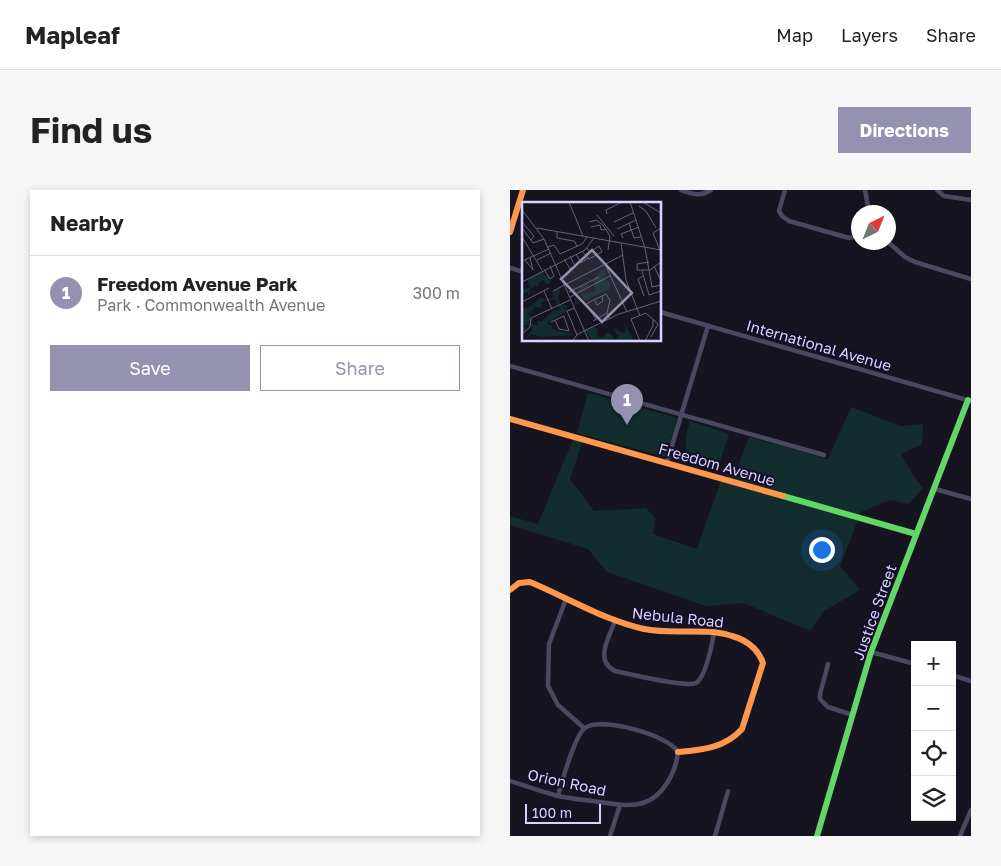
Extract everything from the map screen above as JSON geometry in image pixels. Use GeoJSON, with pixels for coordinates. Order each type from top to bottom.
{"type":"FeatureCollection","features":[{"type":"Feature","properties":{"kind":"street"},"geometry":{"type":"LineString","coordinates":[[510,232],[523,190]]}},
{"type":"Feature","properties":{"kind":"street"},"geometry":{"type":"LineString","coordinates":[[681,190],[696,195],[702,195],[711,190]]}},
{"type":"Feature","properties":{"kind":"street"},"geometry":{"type":"LineString","coordinates":[[785,190],[779,211],[782,216],[789,221],[851,238]]}},
{"type":"Feature","properties":{"kind":"street"},"geometry":{"type":"LineString","coordinates":[[865,190],[868,205]]}},
{"type":"Feature","properties":{"kind":"street"},"geometry":{"type":"LineString","coordinates":[[937,190],[944,196],[971,200]]}},
{"type":"Feature","properties":{"kind":"street"},"geometry":{"type":"LineString","coordinates":[[896,249],[915,262],[971,279]]}},
{"type":"Feature","properties":{"kind":"street","name":"International Avenue"},"geometry":{"type":"LineString","coordinates":[[661,312],[970,401]]}},
{"type":"Feature","properties":{"kind":"street"},"geometry":{"type":"LineString","coordinates":[[667,462],[708,326]]}},
{"type":"Feature","properties":{"kind":"street"},"geometry":{"type":"LineString","coordinates":[[510,366],[680,416],[824,455]]}},
{"type":"Feature","properties":{"kind":"street","name":"Justice Street"},"geometry":{"type":"LineString","coordinates":[[816,836],[871,652],[970,401]]}},
{"type":"Feature","properties":{"kind":"street","name":"Freedom Avenue"},"geometry":{"type":"LineString","coordinates":[[510,419],[916,534]]}},
{"type":"Feature","properties":{"kind":"street"},"geometry":{"type":"LineString","coordinates":[[935,489],[971,499]]}},
{"type":"Feature","properties":{"kind":"street","name":"Nebula Road"},"geometry":{"type":"LineString","coordinates":[[510,590],[519,583],[530,582],[615,621],[648,629],[714,633],[734,637],[753,647],[762,657],[762,668],[744,724],[738,734],[710,749],[678,752]]}},
{"type":"Feature","properties":{"kind":"street"},"geometry":{"type":"LineString","coordinates":[[566,599],[549,644],[548,686],[558,705],[584,728]]}},
{"type":"Feature","properties":{"kind":"street"},"geometry":{"type":"LineString","coordinates":[[615,621],[604,652],[604,660],[608,666],[615,671],[679,684],[692,684],[700,679],[711,649],[714,633]]}},
{"type":"Feature","properties":{"kind":"street"},"geometry":{"type":"LineString","coordinates":[[871,652],[911,663]]}},
{"type":"Feature","properties":{"kind":"street"},"geometry":{"type":"LineString","coordinates":[[828,664],[820,700],[828,707],[853,715]]}},
{"type":"Feature","properties":{"kind":"street"},"geometry":{"type":"LineString","coordinates":[[956,676],[971,681]]}},
{"type":"Feature","properties":{"kind":"street"},"geometry":{"type":"LineString","coordinates":[[558,796],[569,758],[584,728],[598,724],[638,730],[654,735],[672,745],[678,752]]}},
{"type":"Feature","properties":{"kind":"street","name":"Orion Road"},"geometry":{"type":"LineString","coordinates":[[510,781],[558,796],[620,805],[643,803],[657,796],[669,779],[678,752]]}},
{"type":"Feature","properties":{"kind":"street"},"geometry":{"type":"LineString","coordinates":[[715,836],[728,791]]}},
{"type":"Feature","properties":{"kind":"street"},"geometry":{"type":"LineString","coordinates":[[610,836],[620,805]]}},
{"type":"Feature","properties":{"kind":"street"},"geometry":{"type":"LineString","coordinates":[[960,836],[971,810]]}},
{"type":"Feature","properties":{"kind":"green space"},"geometry":{"type":"Polygon","coordinates":[[[588,393],[677,418],[666,457],[577,433],[588,393]]]}},
{"type":"Feature","properties":{"kind":"green space"},"geometry":{"type":"Polygon","coordinates":[[[851,407],[901,426],[923,424],[922,444],[901,454],[914,477],[923,488],[909,504],[890,500],[861,512],[840,566],[860,590],[824,611],[810,631],[744,603],[706,606],[607,572],[588,549],[510,525],[510,516],[538,524],[574,437],[583,440],[570,479],[594,511],[646,508],[655,518],[653,534],[697,549],[720,483],[738,466],[749,437],[828,459],[851,407]]]}},
{"type":"Feature","properties":{"kind":"green space"},"geometry":{"type":"Polygon","coordinates":[[[690,421],[729,434],[717,471],[698,463],[688,454],[686,440],[690,421]]]}},
{"type":"Feature","properties":{"kind":"traffic: fast"},"geometry":{"type":"LineString","coordinates":[[817,836],[871,652],[968,400]]}},
{"type":"Feature","properties":{"kind":"traffic: fast"},"geometry":{"type":"LineString","coordinates":[[783,496],[916,534]]}},
{"type":"Feature","properties":{"kind":"traffic: slow"},"geometry":{"type":"LineString","coordinates":[[510,232],[523,190]]}},
{"type":"Feature","properties":{"kind":"traffic: slow"},"geometry":{"type":"LineString","coordinates":[[510,419],[783,496]]}},
{"type":"Feature","properties":{"kind":"traffic: slow"},"geometry":{"type":"LineString","coordinates":[[510,590],[519,583],[530,582],[629,625],[655,631],[721,633],[742,640],[755,649],[763,663],[742,729],[728,740],[713,747],[678,752]]}},
{"type":"Feature","properties":{"kind":"place","name":"Freedom Avenue Park"},"geometry":{"type":"Point","coordinates":[627,425]}}]}
